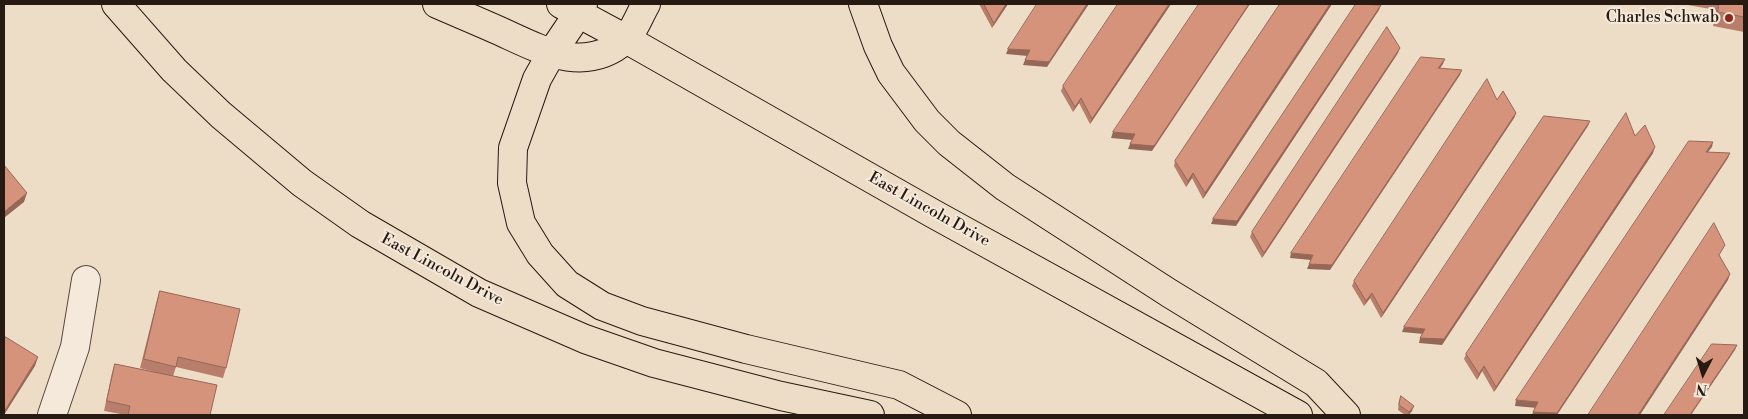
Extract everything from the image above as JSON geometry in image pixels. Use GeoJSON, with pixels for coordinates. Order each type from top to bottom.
{"type":"FeatureCollection","features":[{"type":"Feature","properties":{"kind":"main road","name":"East Lincoln Drive"},"geometry":{"type":"LineString","coordinates":[[116,4],[174,70],[255,145],[302,183],[360,224],[479,293],[585,339],[654,363],[781,396],[870,415]]}},
{"type":"Feature","properties":{"kind":"main road"},"geometry":{"type":"LineString","coordinates":[[438,4],[551,54],[575,58],[592,57],[608,52],[626,39],[646,4]]}},
{"type":"Feature","properties":{"kind":"main road"},"geometry":{"type":"LineString","coordinates":[[863,4],[878,46],[892,73],[927,122],[949,144],[1005,187],[1169,293],[1316,383],[1346,415]]}},
{"type":"Feature","properties":{"kind":"main road","name":"East Lincoln Drive"},"geometry":{"type":"LineString","coordinates":[[574,7],[626,39],[932,213],[1298,415]]}},
{"type":"Feature","properties":{"kind":"main road"},"geometry":{"type":"LineString","coordinates":[[574,7],[538,79],[513,148],[512,183],[522,223],[540,254],[567,284],[602,306],[642,321],[746,349],[899,386],[958,415]]}},
{"type":"Feature","properties":{"kind":"street"},"geometry":{"type":"LineString","coordinates":[[52,415],[75,347],[86,280]]}},
{"type":"Feature","properties":{"kind":"building"},"geometry":{"type":"Polygon","coordinates":[[[984,4],[1006,4],[994,23],[984,4]]]}},
{"type":"Feature","properties":{"kind":"building"},"geometry":{"type":"Polygon","coordinates":[[[1037,4],[1087,4],[1049,62],[1025,60],[1030,50],[1008,49],[1037,4]]]}},
{"type":"Feature","properties":{"kind":"building"},"geometry":{"type":"Polygon","coordinates":[[[1118,4],[1169,4],[1092,119],[1081,98],[1075,107],[1063,86],[1118,4]]]}},
{"type":"Feature","properties":{"kind":"building"},"geometry":{"type":"Polygon","coordinates":[[[1199,4],[1249,4],[1154,146],[1130,144],[1135,134],[1113,132],[1199,4]]]}},
{"type":"Feature","properties":{"kind":"building"},"geometry":{"type":"Polygon","coordinates":[[[1280,4],[1330,4],[1205,193],[1193,173],[1188,181],[1175,161],[1280,4]]]}},
{"type":"Feature","properties":{"kind":"building"},"geometry":{"type":"Polygon","coordinates":[[[1356,4],[1381,5],[1237,221],[1213,219],[1356,4]]]}},
{"type":"Feature","properties":{"kind":"building"},"geometry":{"type":"Polygon","coordinates":[[[1719,4],[1744,4],[1744,17],[1718,12],[1719,4]]]}},
{"type":"Feature","properties":{"kind":"building"},"geometry":{"type":"Polygon","coordinates":[[[1387,27],[1400,48],[1264,253],[1252,232],[1387,27]]]}},
{"type":"Feature","properties":{"kind":"building"},"geometry":{"type":"Polygon","coordinates":[[[1421,57],[1445,59],[1438,68],[1462,70],[1332,265],[1309,264],[1313,255],[1291,253],[1421,57]]]}},
{"type":"Feature","properties":{"kind":"building"},"geometry":{"type":"Polygon","coordinates":[[[1487,79],[1497,100],[1503,91],[1516,113],[1383,313],[1372,293],[1366,301],[1354,281],[1487,79]]]}},
{"type":"Feature","properties":{"kind":"building"},"geometry":{"type":"Polygon","coordinates":[[[1626,113],[1635,136],[1645,125],[1655,147],[1496,387],[1484,366],[1479,374],[1466,354],[1626,113]]]}},
{"type":"Feature","properties":{"kind":"building"},"geometry":{"type":"Polygon","coordinates":[[[1544,116],[1590,121],[1444,339],[1420,338],[1425,329],[1404,327],[1544,116]]]}},
{"type":"Feature","properties":{"kind":"building"},"geometry":{"type":"Polygon","coordinates":[[[1689,141],[1713,142],[1706,152],[1730,153],[1557,413],[1533,412],[1538,402],[1516,400],[1689,141]]]}},
{"type":"Feature","properties":{"kind":"building"},"geometry":{"type":"Polygon","coordinates":[[[4,165],[27,193],[4,212],[4,165]]]}},
{"type":"Feature","properties":{"kind":"building"},"geometry":{"type":"Polygon","coordinates":[[[1714,223],[1725,245],[1719,255],[1730,274],[1638,415],[1588,415],[1714,223]]]}},
{"type":"Feature","properties":{"kind":"building"},"geometry":{"type":"Polygon","coordinates":[[[160,291],[240,309],[226,368],[178,357],[176,367],[144,359],[160,291]]]}},
{"type":"Feature","properties":{"kind":"building"},"geometry":{"type":"Polygon","coordinates":[[[4,336],[38,357],[4,412],[4,336]]]}},
{"type":"Feature","properties":{"kind":"building"},"geometry":{"type":"Polygon","coordinates":[[[1712,344],[1737,345],[1690,415],[1664,415],[1712,344]]]}},
{"type":"Feature","properties":{"kind":"building"},"geometry":{"type":"Polygon","coordinates":[[[115,364],[217,385],[210,415],[128,415],[130,406],[107,401],[115,364]]]}},
{"type":"Feature","properties":{"kind":"building"},"geometry":{"type":"Polygon","coordinates":[[[1401,396],[1414,406],[1409,412],[1399,405],[1401,396]]]}},
{"type":"Feature","properties":{"kind":"place","name":"Charles Schwab"},"geometry":{"type":"Point","coordinates":[1729,18]}}]}
